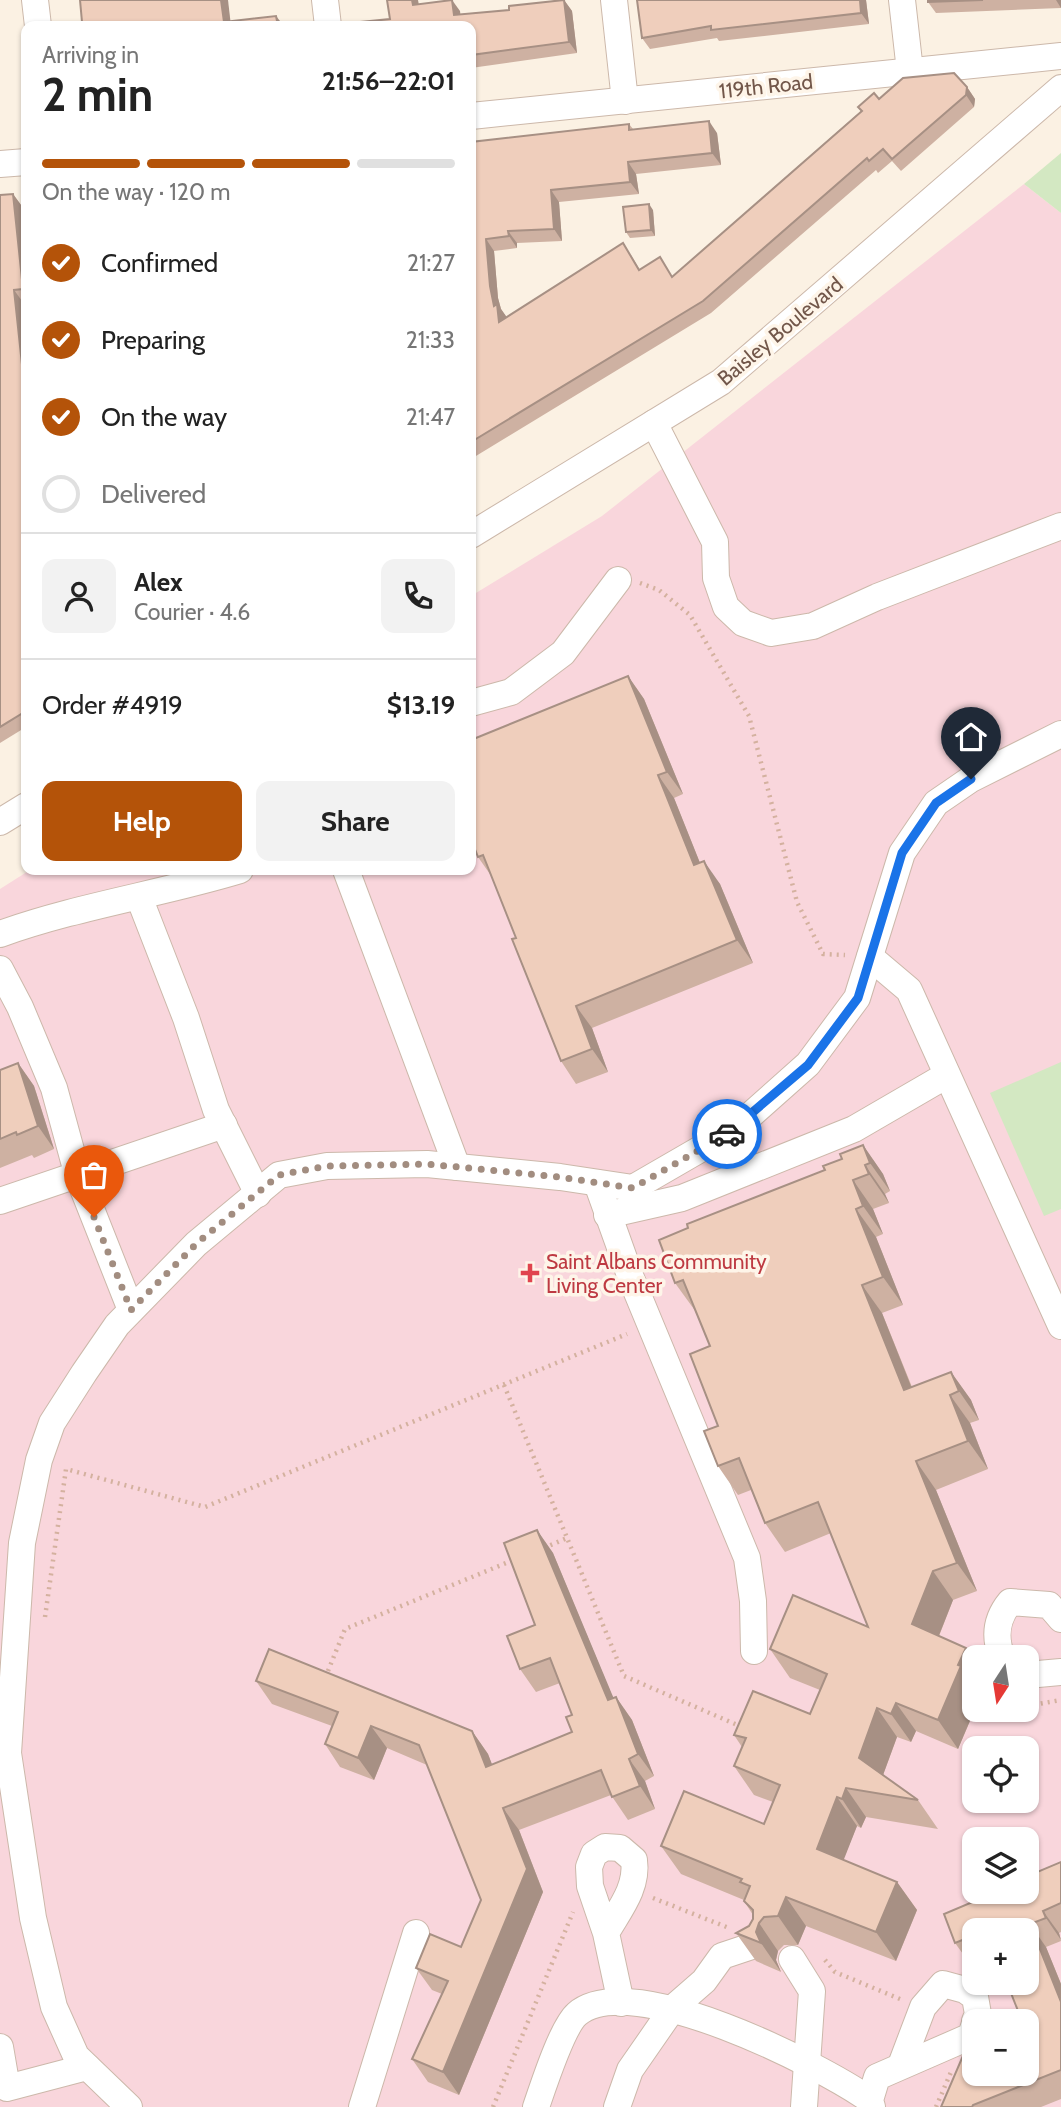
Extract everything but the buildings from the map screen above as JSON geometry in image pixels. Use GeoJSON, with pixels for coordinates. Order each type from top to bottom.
{"type":"FeatureCollection","features":[{"type":"Feature","properties":{"kind":"street"},"geometry":{"type":"LineString","coordinates":[[35,0],[37,21]]}},
{"type":"Feature","properties":{"kind":"street"},"geometry":{"type":"LineString","coordinates":[[325,0],[327,21]]}},
{"type":"Feature","properties":{"kind":"street"},"geometry":{"type":"LineString","coordinates":[[614,0],[625,101]]}},
{"type":"Feature","properties":{"kind":"street"},"geometry":{"type":"LineString","coordinates":[[902,0],[910,71]]}},
{"type":"Feature","properties":{"kind":"street","name":"119th Road"},"geometry":{"type":"LineString","coordinates":[[476,116],[1061,56]]}},
{"type":"Feature","properties":{"kind":"street","name":"Baisley Boulevard"},"geometry":{"type":"LineString","coordinates":[[476,533],[721,382],[1061,88]]}},
{"type":"Feature","properties":{"kind":"street"},"geometry":{"type":"LineString","coordinates":[[0,164],[21,162]]}},
{"type":"Feature","properties":{"kind":"street"},"geometry":{"type":"LineString","coordinates":[[654,423],[715,542],[716,579],[726,607],[743,623],[771,633],[813,626],[877,597],[1061,526]]}},
{"type":"Feature","properties":{"kind":"street"},"geometry":{"type":"LineString","coordinates":[[476,702],[511,692],[563,653],[618,580]]}},
{"type":"Feature","properties":{"kind":"street"},"geometry":{"type":"LineString","coordinates":[[129,2107],[76,2056],[54,2007],[33,1918],[8,1754],[6,1704],[22,1543],[39,1460],[52,1423],[117,1325],[196,1244],[279,1175],[327,1166],[427,1164],[633,1188],[735,1129],[808,1065],[858,998],[902,853],[936,803],[971,779],[1061,734]]}},
{"type":"Feature","properties":{"kind":"street"},"geometry":{"type":"LineString","coordinates":[[0,822],[21,809]]}},
{"type":"Feature","properties":{"kind":"street"},"geometry":{"type":"LineString","coordinates":[[0,934],[48,917],[221,875]]}},
{"type":"Feature","properties":{"kind":"street"},"geometry":{"type":"LineString","coordinates":[[348,875],[457,1167]]}},
{"type":"Feature","properties":{"kind":"street"},"geometry":{"type":"LineString","coordinates":[[139,897],[224,1125],[258,1194]]}},
{"type":"Feature","properties":{"kind":"street"},"geometry":{"type":"LineString","coordinates":[[870,957],[909,990],[947,1075],[1053,1287],[1061,1326]]}},
{"type":"Feature","properties":{"kind":"street"},"geometry":{"type":"LineString","coordinates":[[0,969],[20,1006],[54,1088],[78,1176],[131,1310]]}},
{"type":"Feature","properties":{"kind":"street"},"geometry":{"type":"LineString","coordinates":[[607,1215],[682,1198],[854,1129],[947,1075]]}},
{"type":"Feature","properties":{"kind":"street"},"geometry":{"type":"LineString","coordinates":[[0,1201],[224,1125]]}},
{"type":"Feature","properties":{"kind":"street"},"geometry":{"type":"LineString","coordinates":[[597,1183],[607,1215],[747,1559],[753,1601],[754,1651]]}},
{"type":"Feature","properties":{"kind":"street"},"geometry":{"type":"LineString","coordinates":[[999,1645],[999,1616],[1010,1602],[1049,1605],[1061,1619]]}},
{"type":"Feature","properties":{"kind":"street"},"geometry":{"type":"LineString","coordinates":[[1040,1674],[1061,1672]]}},
{"type":"Feature","properties":{"kind":"street"},"geometry":{"type":"LineString","coordinates":[[362,2107],[416,1933]]}},
{"type":"Feature","properties":{"kind":"street"},"geometry":{"type":"LineString","coordinates":[[606,1933],[621,2003]]}},
{"type":"Feature","properties":{"kind":"street"},"geometry":{"type":"LineString","coordinates":[[617,2107],[629,2070],[673,2008],[704,1981],[722,1956],[758,1944]]}},
{"type":"Feature","properties":{"kind":"street"},"geometry":{"type":"LineString","coordinates":[[804,1956],[812,1991],[804,2107]]}},
{"type":"Feature","properties":{"kind":"street"},"geometry":{"type":"LineString","coordinates":[[901,2065],[923,2007],[943,1984],[965,1990],[975,1997],[977,2009]]}},
{"type":"Feature","properties":{"kind":"street"},"geometry":{"type":"LineString","coordinates":[[536,2107],[575,2015],[594,2004],[621,2003],[673,2008],[748,2036],[839,2078],[871,2104],[877,2077],[962,2040]]}},
{"type":"Feature","properties":{"kind":"street"},"geometry":{"type":"LineString","coordinates":[[0,2047],[7,2088],[86,2067]]}},
{"type":"Feature","properties":{"kind":"path"},"geometry":{"type":"LineString","coordinates":[[618,580],[659,590],[690,615],[749,716],[797,902],[822,954],[870,957]]}},
{"type":"Feature","properties":{"kind":"path"},"geometry":{"type":"LineString","coordinates":[[44,1622],[66,1469],[205,1507],[631,1333]]}},
{"type":"Feature","properties":{"kind":"path"},"geometry":{"type":"LineString","coordinates":[[504,1385],[624,1676],[750,1730]]}},
{"type":"Feature","properties":{"kind":"path"},"geometry":{"type":"LineString","coordinates":[[543,1548],[568,1538]]}},
{"type":"Feature","properties":{"kind":"path"},"geometry":{"type":"LineString","coordinates":[[328,1671],[345,1629],[518,1558]]}},
{"type":"Feature","properties":{"kind":"path"},"geometry":{"type":"LineString","coordinates":[[1040,1704],[1061,1700]]}},
{"type":"Feature","properties":{"kind":"path"},"geometry":{"type":"LineString","coordinates":[[804,1956],[912,2004]]}},
{"type":"Feature","properties":{"kind":"shaded area","name":"Saint Albans Community Living Center"},"geometry":{"type":"Polygon","coordinates":[[[1024,184],[1061,213],[1061,2107],[0,2107],[0,889],[22,875],[476,875],[476,593],[602,516],[1024,184]]]}},
{"type":"Feature","properties":{"kind":"green space"},"geometry":{"type":"Polygon","coordinates":[[[1061,153],[1061,213],[1024,184],[1061,153]]]}},
{"type":"Feature","properties":{"kind":"green space"},"geometry":{"type":"Polygon","coordinates":[[[1061,1062],[1061,1209],[1044,1216],[990,1093],[1061,1062]]]}},
{"type":"Feature","properties":{"kind":"way so far"},"geometry":{"type":"LineString","coordinates":[[94,1217],[131,1310],[196,1244],[279,1175],[327,1166],[427,1164],[559,1177],[633,1188],[727,1134]]}},
{"type":"Feature","properties":{"kind":"place","name":"Saint Albans Community Living Center"},"geometry":{"type":"Point","coordinates":[530,1273]}},
{"type":"Feature","properties":{"kind":"route"},"geometry":{"type":"LineString","coordinates":[[727,1134],[808,1065],[858,998],[902,853],[936,803],[971,779]]}}]}
